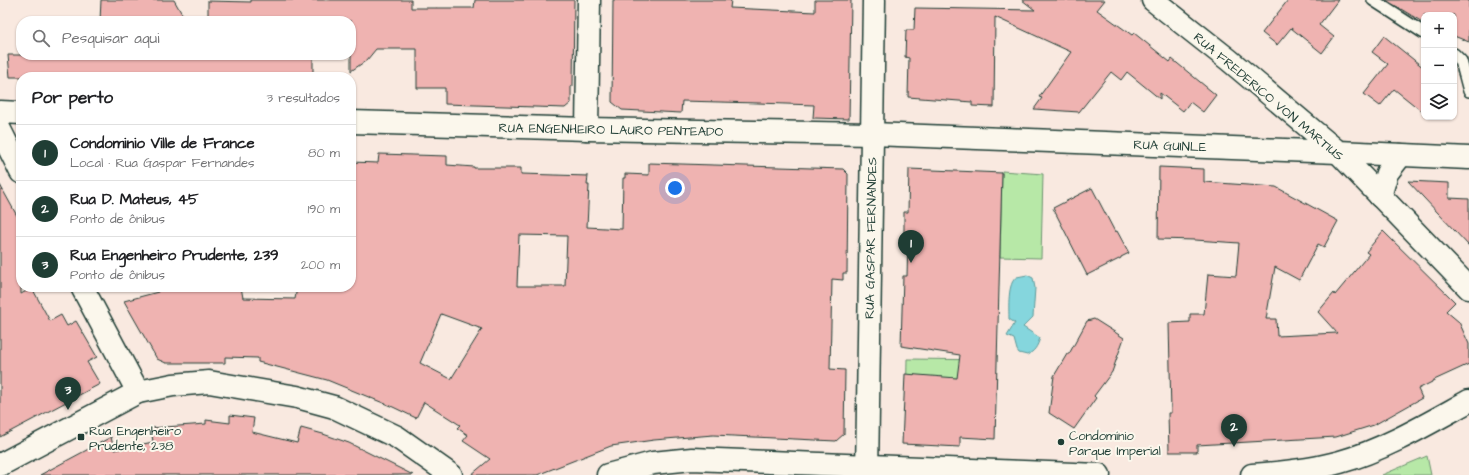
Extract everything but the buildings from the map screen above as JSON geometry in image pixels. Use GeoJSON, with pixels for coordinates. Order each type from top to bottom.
{"type":"FeatureCollection","features":[{"type":"Feature","properties":{"kind":"street"},"geometry":{"type":"LineString","coordinates":[[587,129],[588,0]]}},
{"type":"Feature","properties":{"kind":"street","name":"RUA GASPAR FERNANDES"},"geometry":{"type":"LineString","coordinates":[[867,470],[874,0]]}},
{"type":"Feature","properties":{"kind":"street","name":"RUA FREDERICO VON MARTIUS"},"geometry":{"type":"LineString","coordinates":[[1154,0],[1229,60],[1338,152],[1469,288]]}},
{"type":"Feature","properties":{"kind":"street"},"geometry":{"type":"LineString","coordinates":[[0,112],[16,113]]}},
{"type":"Feature","properties":{"kind":"street","name":"RUA ENGENHEIRO LAURO PENTEADO"},"geometry":{"type":"LineString","coordinates":[[356,122],[587,129],[872,134]]}},
{"type":"Feature","properties":{"kind":"street"},"geometry":{"type":"LineString","coordinates":[[0,130],[16,162]]}},
{"type":"Feature","properties":{"kind":"street","name":"RUA GUINLE"},"geometry":{"type":"LineString","coordinates":[[872,134],[1469,158]]}},
{"type":"Feature","properties":{"kind":"street"},"geometry":{"type":"LineString","coordinates":[[1380,196],[1387,173],[1401,155]]}},
{"type":"Feature","properties":{"kind":"street"},"geometry":{"type":"LineString","coordinates":[[85,292],[138,392]]}},
{"type":"Feature","properties":{"kind":"street"},"geometry":{"type":"LineString","coordinates":[[0,465],[138,392],[174,385],[209,382],[298,397],[334,407],[397,437],[451,475]]}},
{"type":"Feature","properties":{"kind":"street"},"geometry":{"type":"LineString","coordinates":[[1252,475],[1290,472],[1339,462],[1375,449],[1437,419],[1469,401]]}},
{"type":"Feature","properties":{"kind":"street"},"geometry":{"type":"LineString","coordinates":[[608,475],[653,464],[692,459],[867,470],[1099,475]]}},
{"type":"Feature","properties":{"kind":"lane"},"geometry":{"type":"LineString","coordinates":[[1373,0],[1421,31]]}},
{"type":"Feature","properties":{"kind":"lane"},"geometry":{"type":"LineString","coordinates":[[1457,57],[1461,62],[1469,91]]}},
{"type":"Feature","properties":{"kind":"green space"},"geometry":{"type":"Polygon","coordinates":[[[1002,171],[1043,174],[1041,258],[1000,257],[1002,171]]]}},
{"type":"Feature","properties":{"kind":"green space"},"geometry":{"type":"Polygon","coordinates":[[[907,359],[997,360],[906,412],[907,359]]]}},
{"type":"Feature","properties":{"kind":"green space"},"geometry":{"type":"Polygon","coordinates":[[[1427,456],[1431,475],[1382,475],[1427,456]]]}},
{"type":"Feature","properties":{"kind":"water"},"geometry":{"type":"Polygon","coordinates":[[[1027,275],[1033,278],[1035,288],[1033,317],[1023,327],[1040,338],[1038,344],[1032,352],[1027,355],[1019,353],[1014,339],[1007,336],[1015,323],[1009,319],[1010,290],[1014,280],[1017,277],[1027,275]]]}},
{"type":"Feature","properties":{"kind":"place","name":"Condominio Ville de France"},"geometry":{"type":"Point","coordinates":[911,263]}},
{"type":"Feature","properties":{"kind":"place","name":"Rua Engenheiro Prudente, 239"},"geometry":{"type":"Point","coordinates":[68,410]}},
{"type":"Feature","properties":{"kind":"place","name":"Rua Engenheiro Prudente, 238"},"geometry":{"type":"Point","coordinates":[81,437]}},
{"type":"Feature","properties":{"kind":"place","name":"Condomínio Parque Imperial"},"geometry":{"type":"Point","coordinates":[1061,442]}},
{"type":"Feature","properties":{"kind":"place","name":"Rua D. Mateus, 45"},"geometry":{"type":"Point","coordinates":[1234,447]}}]}
